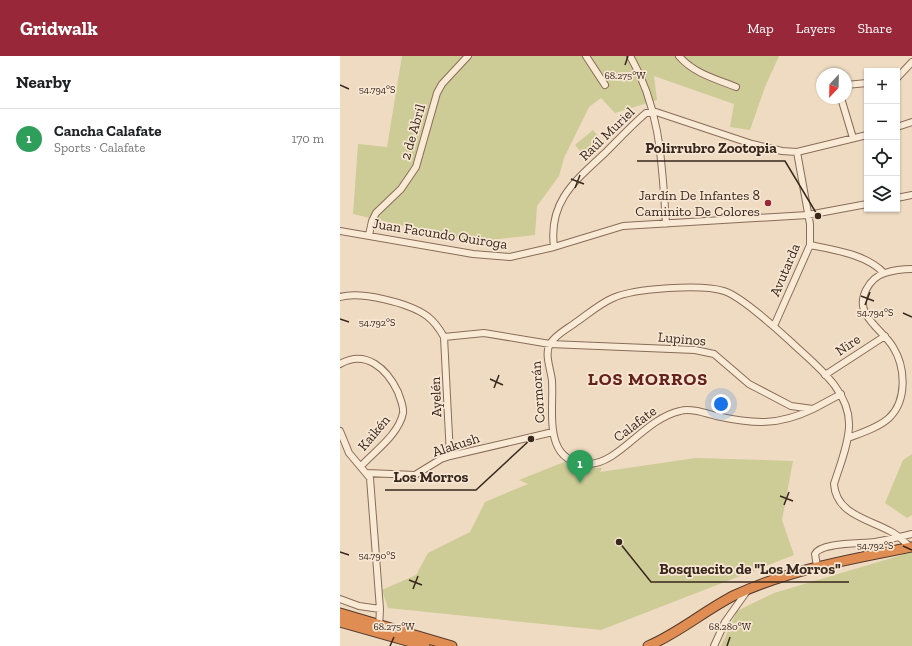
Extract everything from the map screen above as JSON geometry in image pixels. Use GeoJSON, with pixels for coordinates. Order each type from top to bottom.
{"type":"FeatureCollection","features":[{"type":"Feature","properties":{"kind":"highway"},"geometry":{"type":"LineString","coordinates":[[648,646],[666,637],[718,604],[747,590],[817,566],[911,547]]}},
{"type":"Feature","properties":{"kind":"highway"},"geometry":{"type":"LineString","coordinates":[[340,613],[425,646]]}},
{"type":"Feature","properties":{"kind":"highway"},"geometry":{"type":"LineString","coordinates":[[340,622],[452,646]]}},
{"type":"Feature","properties":{"kind":"street","name":"2 de Abril"},"geometry":{"type":"LineString","coordinates":[[369,235],[372,221],[376,213],[401,189],[416,168],[437,93],[442,84],[468,56]]}},
{"type":"Feature","properties":{"kind":"street"},"geometry":{"type":"LineString","coordinates":[[586,56],[605,85]]}},
{"type":"Feature","properties":{"kind":"street"},"geometry":{"type":"LineString","coordinates":[[630,56],[646,90],[660,140],[666,224]]}},
{"type":"Feature","properties":{"kind":"street"},"geometry":{"type":"LineString","coordinates":[[680,56],[695,70],[736,87]]}},
{"type":"Feature","properties":{"kind":"street"},"geometry":{"type":"LineString","coordinates":[[900,75],[912,62]]}},
{"type":"Feature","properties":{"kind":"street"},"geometry":{"type":"LineString","coordinates":[[852,84],[864,83]]}},
{"type":"Feature","properties":{"kind":"street"},"geometry":{"type":"LineString","coordinates":[[843,104],[853,138]]}},
{"type":"Feature","properties":{"kind":"street","name":"Raúl Muriel"},"geometry":{"type":"LineString","coordinates":[[554,247],[553,235],[555,219],[558,208],[567,191],[646,113],[652,111],[760,146],[782,151],[797,152],[864,136]]}},
{"type":"Feature","properties":{"kind":"street"},"geometry":{"type":"LineString","coordinates":[[900,126],[912,122]]}},
{"type":"Feature","properties":{"kind":"street","name":"Avutarda"},"geometry":{"type":"LineString","coordinates":[[774,326],[810,245],[810,224],[797,152]]}},
{"type":"Feature","properties":{"kind":"street"},"geometry":{"type":"LineString","coordinates":[[900,197],[912,195]]}},
{"type":"Feature","properties":{"kind":"street","name":"Juan Facundo Quiroga"},"geometry":{"type":"LineString","coordinates":[[340,231],[492,256],[520,256],[623,226],[808,215],[864,205]]}},
{"type":"Feature","properties":{"kind":"street"},"geometry":{"type":"LineString","coordinates":[[810,245],[858,257],[878,266],[884,273]]}},
{"type":"Feature","properties":{"kind":"street"},"geometry":{"type":"LineString","coordinates":[[848,438],[888,419],[900,399],[902,376],[900,365],[894,348],[866,315],[863,307],[865,292],[870,284],[884,273],[912,268]]}},
{"type":"Feature","properties":{"kind":"street"},"geometry":{"type":"LineString","coordinates":[[550,344],[555,337],[604,303],[625,294],[642,291],[702,288],[726,292],[774,326],[825,375],[841,394],[847,410],[849,425],[848,438],[834,484],[839,501],[845,508],[900,537],[911,547]]}},
{"type":"Feature","properties":{"kind":"street"},"geometry":{"type":"LineString","coordinates":[[340,297],[353,294],[406,306],[426,316],[438,325],[444,337]]}},
{"type":"Feature","properties":{"kind":"street","name":"Lupinos"},"geometry":{"type":"LineString","coordinates":[[444,337],[484,333],[550,344],[695,350],[714,354],[749,384],[761,392],[791,406],[813,409]]}},
{"type":"Feature","properties":{"kind":"street","name":"Nire"},"geometry":{"type":"LineString","coordinates":[[825,375],[885,336]]}},
{"type":"Feature","properties":{"kind":"street","name":"Ayelén"},"geometry":{"type":"LineString","coordinates":[[444,337],[450,456]]}},
{"type":"Feature","properties":{"kind":"street","name":"Cormorán"},"geometry":{"type":"LineString","coordinates":[[550,344],[547,351],[552,383],[553,432],[557,445],[566,458]]}},
{"type":"Feature","properties":{"kind":"street","name":"Kaikén"},"geometry":{"type":"LineString","coordinates":[[340,364],[352,358],[358,358],[379,367],[392,380],[402,402],[403,412],[396,430],[362,466]]}},
{"type":"Feature","properties":{"kind":"street"},"geometry":{"type":"LineString","coordinates":[[813,409],[841,394]]}},
{"type":"Feature","properties":{"kind":"street","name":"Calafate"},"geometry":{"type":"LineString","coordinates":[[566,458],[575,462],[588,464],[602,462],[612,457],[660,418],[682,410],[768,423],[795,418],[813,409]]}},
{"type":"Feature","properties":{"kind":"street"},"geometry":{"type":"LineString","coordinates":[[340,431],[349,454],[362,466],[370,478],[372,486],[380,609],[378,629]]}},
{"type":"Feature","properties":{"kind":"street","name":"Alakush"},"geometry":{"type":"LineString","coordinates":[[367,473],[415,474],[441,459],[450,456],[553,432]]}},
{"type":"Feature","properties":{"kind":"street"},"geometry":{"type":"LineString","coordinates":[[817,566],[815,554],[820,549],[848,544],[873,543],[912,534]]}},
{"type":"Feature","properties":{"kind":"street"},"geometry":{"type":"LineString","coordinates":[[714,646],[725,622],[747,590]]}},
{"type":"Feature","properties":{"kind":"street"},"geometry":{"type":"LineString","coordinates":[[340,599],[359,606],[380,609]]}},
{"type":"Feature","properties":{"kind":"shaded area"},"geometry":{"type":"Polygon","coordinates":[[[402,56],[779,56],[765,87],[750,130],[730,127],[734,104],[654,76],[657,100],[615,113],[601,98],[589,107],[564,158],[559,176],[537,206],[535,235],[474,242],[353,214],[358,144],[387,147],[402,56]]]}},
{"type":"Feature","properties":{"kind":"shaded area"},"geometry":{"type":"Polygon","coordinates":[[[593,130],[602,140],[584,156],[575,145],[593,130]]]}},
{"type":"Feature","properties":{"kind":"shaded area"},"geometry":{"type":"Polygon","coordinates":[[[912,454],[912,515],[907,518],[885,503],[903,460],[912,454]]]}},
{"type":"Feature","properties":{"kind":"shaded area"},"geometry":{"type":"Polygon","coordinates":[[[696,458],[793,461],[782,520],[794,555],[601,630],[388,608],[382,590],[416,575],[428,553],[470,532],[485,502],[528,484],[519,480],[564,462],[576,467],[602,468],[600,472],[696,458]]]}},
{"type":"Feature","properties":{"kind":"shaded area"},"geometry":{"type":"Polygon","coordinates":[[[912,552],[912,646],[721,646],[737,611],[774,593],[912,552]]]}},
{"type":"Feature","properties":{"kind":"place","name":"Jardín De Infantes 8 Caminito De Colores"},"geometry":{"type":"Point","coordinates":[768,203]}},
{"type":"Feature","properties":{"kind":"place","name":"Polirrubro Zootopia"},"geometry":{"type":"Point","coordinates":[818,216]}},
{"type":"Feature","properties":{"kind":"place","name":"Los Morros"},"geometry":{"type":"Point","coordinates":[531,439]}},
{"type":"Feature","properties":{"kind":"place","name":"Cancha Calafate"},"geometry":{"type":"Point","coordinates":[580,483]}},
{"type":"Feature","properties":{"kind":"place","name":"Bosquecito de \"Los Morros\""},"geometry":{"type":"Point","coordinates":[619,542]}},
{"type":"Feature","properties":{"kind":"district","name":"LOS MORROS"},"geometry":{"type":"Point","coordinates":[648,379]}}]}
